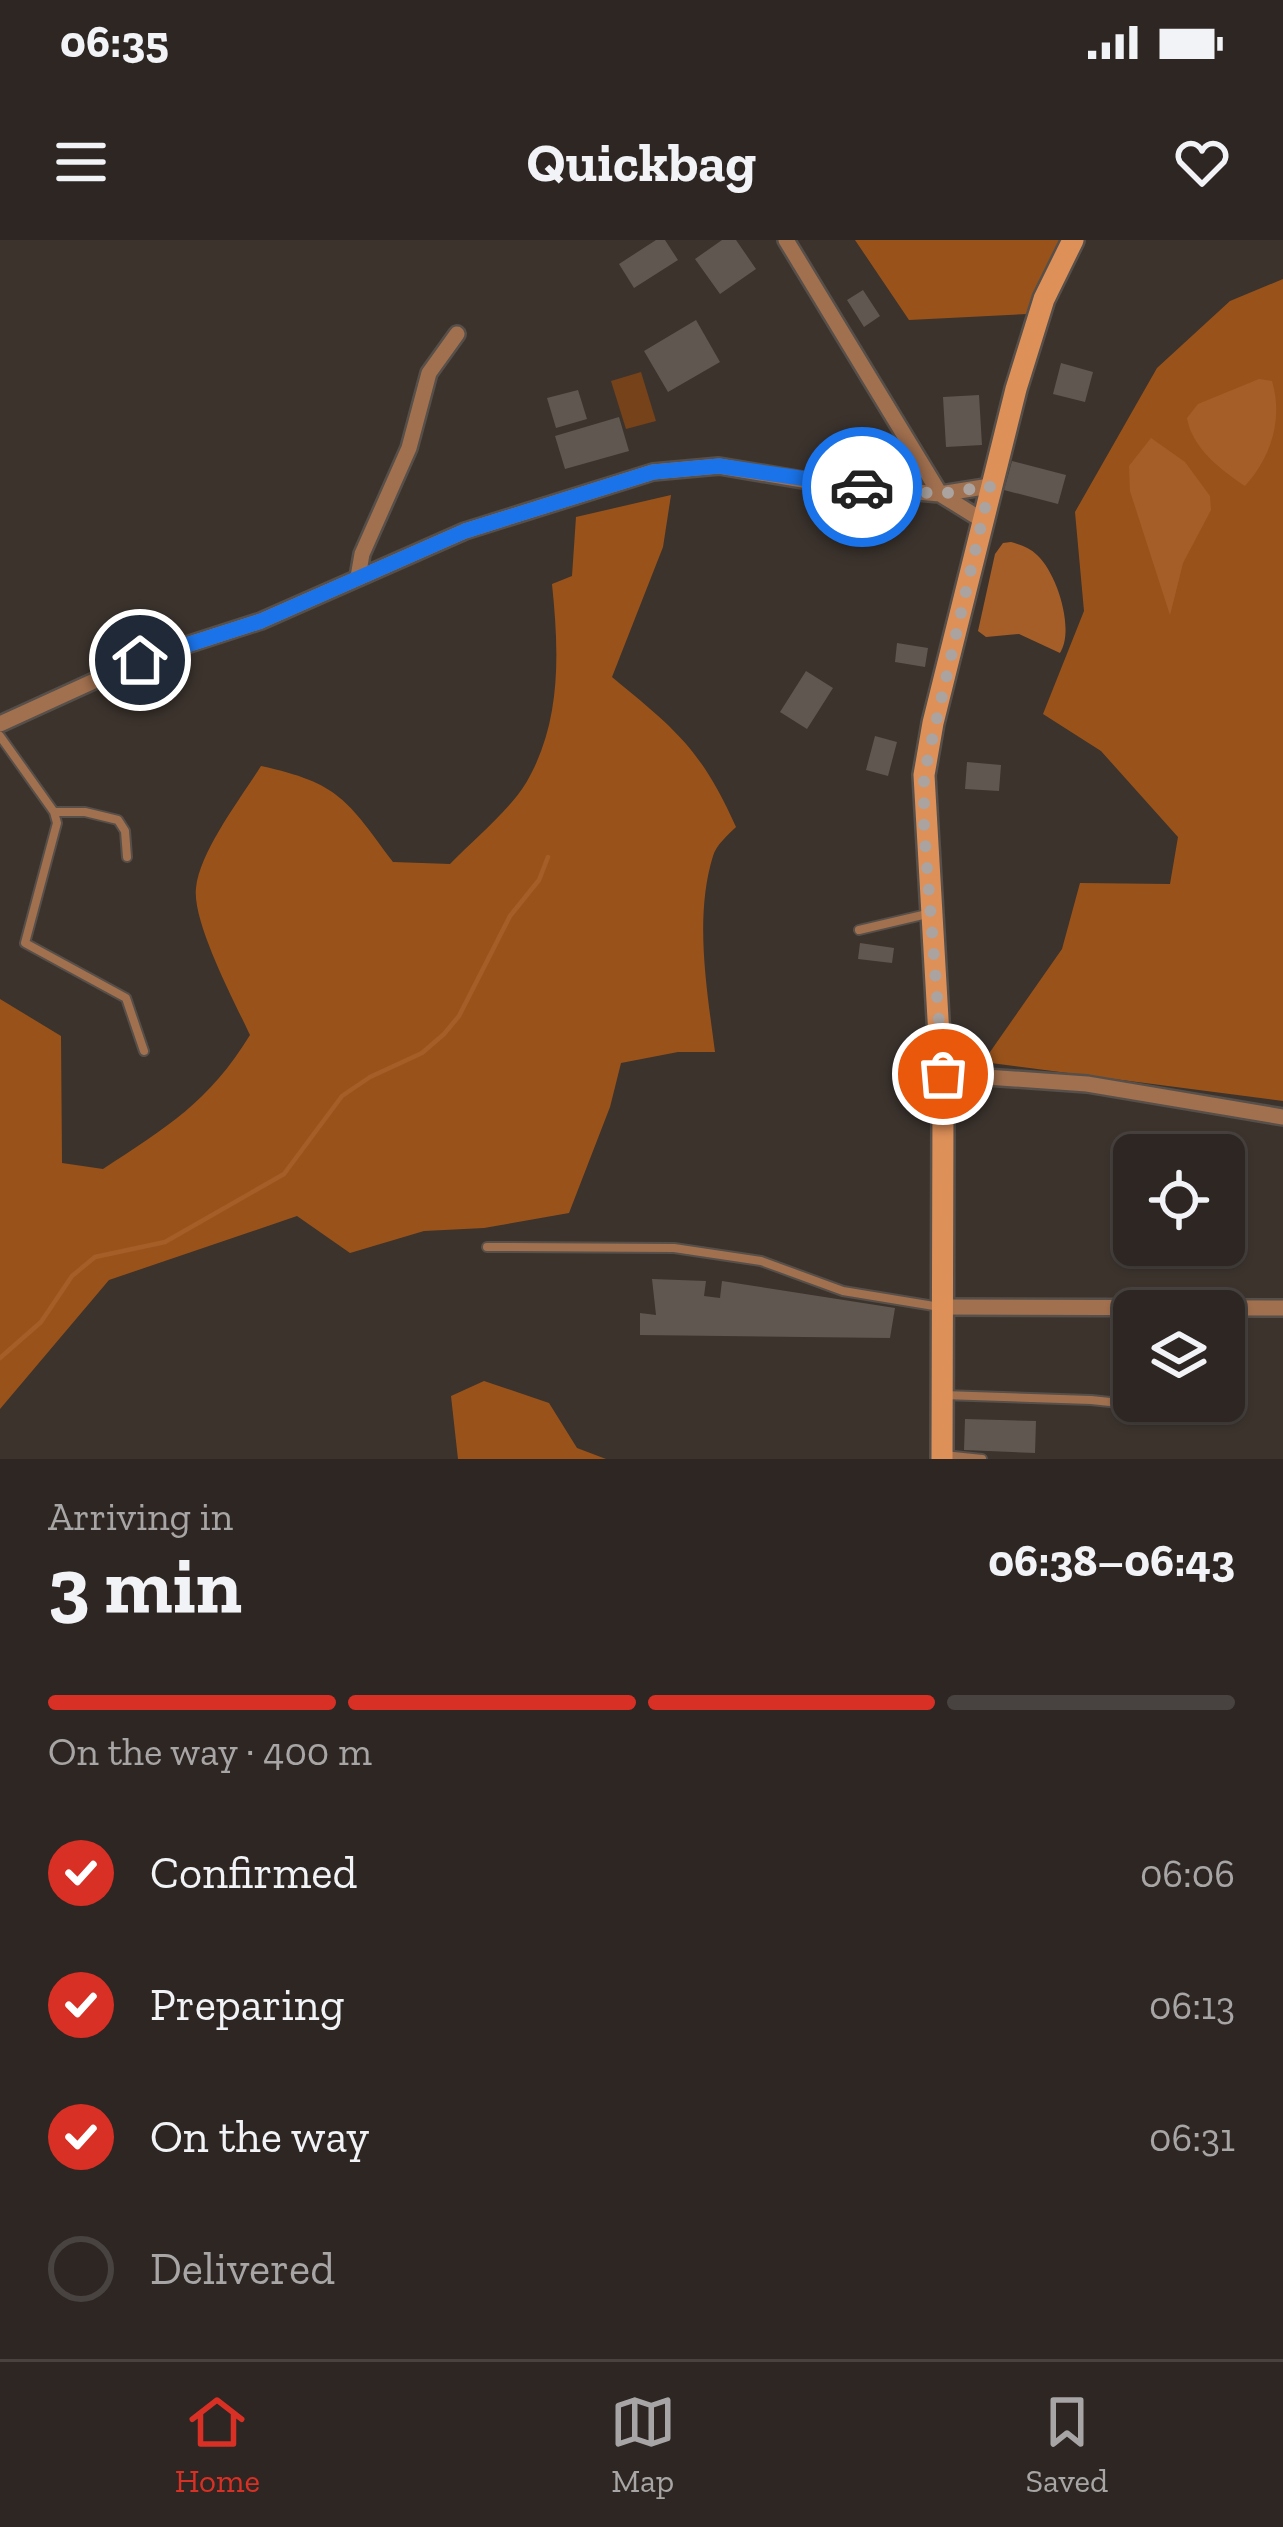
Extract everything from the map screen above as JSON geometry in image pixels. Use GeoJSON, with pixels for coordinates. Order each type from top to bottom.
{"type":"FeatureCollection","features":[{"type":"Feature","properties":{"kind":"street"},"geometry":{"type":"LineString","coordinates":[[786,240],[940,494],[982,520]]}},
{"type":"Feature","properties":{"kind":"street"},"geometry":{"type":"LineString","coordinates":[[942,1457],[943,1074],[924,775],[990,486],[1044,298],[1073,240]]}},
{"type":"Feature","properties":{"kind":"street"},"geometry":{"type":"LineString","coordinates":[[358,577],[362,554],[409,448],[429,373],[457,334]]}},
{"type":"Feature","properties":{"kind":"street"},"geometry":{"type":"LineString","coordinates":[[0,724],[140,660],[261,621],[489,522],[675,467],[719,466],[826,484],[940,494],[990,486]]}},
{"type":"Feature","properties":{"kind":"street"},"geometry":{"type":"LineString","coordinates":[[943,1074],[1087,1084],[1283,1117]]}},
{"type":"Feature","properties":{"kind":"street"},"geometry":{"type":"LineString","coordinates":[[940,1307],[1283,1308]]}},
{"type":"Feature","properties":{"kind":"lane"},"geometry":{"type":"LineString","coordinates":[[0,736],[54,812],[57,835],[25,943],[126,998],[144,1051]]}},
{"type":"Feature","properties":{"kind":"lane"},"geometry":{"type":"LineString","coordinates":[[54,812],[85,812],[118,820],[125,831],[127,856]]}},
{"type":"Feature","properties":{"kind":"lane"},"geometry":{"type":"LineString","coordinates":[[859,930],[931,913]]}},
{"type":"Feature","properties":{"kind":"lane"},"geometry":{"type":"LineString","coordinates":[[487,1247],[674,1248],[761,1261],[843,1291],[940,1307]]}},
{"type":"Feature","properties":{"kind":"lane"},"geometry":{"type":"LineString","coordinates":[[942,1394],[1113,1402]]}},
{"type":"Feature","properties":{"kind":"lane"},"geometry":{"type":"LineString","coordinates":[[942,1457],[982,1459]]}},
{"type":"Feature","properties":{"kind":"shaded area"},"geometry":{"type":"Polygon","coordinates":[[[855,240],[1064,240],[1027,314],[909,320],[855,240]]]}},
{"type":"Feature","properties":{"kind":"shaded area"},"geometry":{"type":"Polygon","coordinates":[[[1283,279],[1283,1101],[983,1062],[1062,949],[1080,883],[1170,884],[1178,837],[1101,751],[1043,714],[1084,611],[1075,512],[1157,368],[1230,301],[1283,279]]]}},
{"type":"Feature","properties":{"kind":"shaded area"},"geometry":{"type":"Polygon","coordinates":[[[641,372],[656,421],[626,429],[611,381],[641,372]]]}},
{"type":"Feature","properties":{"kind":"shaded area"},"geometry":{"type":"Polygon","coordinates":[[[1259,379],[1272,381],[1275,423],[1262,462],[1245,486],[1201,448],[1187,418],[1198,404],[1259,379]]]}},
{"type":"Feature","properties":{"kind":"shaded area"},"geometry":{"type":"Polygon","coordinates":[[[1151,438],[1185,462],[1210,496],[1211,510],[1183,563],[1170,615],[1130,491],[1129,466],[1151,438]]]}},
{"type":"Feature","properties":{"kind":"shaded area"},"geometry":{"type":"Polygon","coordinates":[[[671,495],[663,547],[612,677],[685,743],[711,778],[736,827],[715,852],[704,904],[704,954],[715,1052],[678,1052],[621,1063],[610,1107],[569,1213],[484,1228],[424,1231],[350,1253],[297,1216],[109,1280],[0,1409],[0,999],[61,1036],[62,1163],[103,1169],[167,1126],[219,1078],[250,1035],[207,941],[196,888],[213,842],[261,766],[308,779],[339,797],[393,862],[450,864],[510,804],[538,760],[555,686],[552,584],[572,576],[576,517],[671,495]]]}},
{"type":"Feature","properties":{"kind":"shaded area"},"geometry":{"type":"Polygon","coordinates":[[[1011,542],[1037,555],[1057,588],[1066,631],[1060,653],[1019,634],[986,637],[978,631],[995,554],[1003,543],[1011,542]]]}},
{"type":"Feature","properties":{"kind":"shaded area"},"geometry":{"type":"Polygon","coordinates":[[[484,1381],[549,1403],[577,1448],[606,1459],[458,1459],[451,1396],[484,1381]]]}},
{"type":"Feature","properties":{"kind":"building"},"geometry":{"type":"Polygon","coordinates":[[[656,240],[665,240],[678,260],[634,288],[619,264],[656,240]]]}},
{"type":"Feature","properties":{"kind":"building"},"geometry":{"type":"Polygon","coordinates":[[[722,240],[736,240],[756,269],[720,294],[695,259],[722,240]]]}},
{"type":"Feature","properties":{"kind":"building"},"geometry":{"type":"Polygon","coordinates":[[[863,290],[880,316],[864,327],[847,300],[863,290]]]}},
{"type":"Feature","properties":{"kind":"building"},"geometry":{"type":"Polygon","coordinates":[[[696,320],[720,362],[668,392],[644,351],[696,320]]]}},
{"type":"Feature","properties":{"kind":"building"},"geometry":{"type":"Polygon","coordinates":[[[1061,363],[1093,372],[1085,402],[1053,394],[1061,363]]]}},
{"type":"Feature","properties":{"kind":"building"},"geometry":{"type":"Polygon","coordinates":[[[578,390],[587,419],[556,428],[547,398],[578,390]]]}},
{"type":"Feature","properties":{"kind":"building"},"geometry":{"type":"Polygon","coordinates":[[[979,395],[982,445],[946,447],[943,397],[979,395]]]}},
{"type":"Feature","properties":{"kind":"building"},"geometry":{"type":"Polygon","coordinates":[[[619,417],[629,451],[565,469],[555,436],[619,417]]]}},
{"type":"Feature","properties":{"kind":"building"},"geometry":{"type":"Polygon","coordinates":[[[1012,461],[1066,475],[1058,504],[1004,490],[1012,461]]]}},
{"type":"Feature","properties":{"kind":"building"},"geometry":{"type":"Polygon","coordinates":[[[897,643],[928,648],[925,667],[895,662],[897,643]]]}},
{"type":"Feature","properties":{"kind":"building"},"geometry":{"type":"Polygon","coordinates":[[[806,671],[833,688],[807,729],[780,712],[806,671]]]}},
{"type":"Feature","properties":{"kind":"building"},"geometry":{"type":"Polygon","coordinates":[[[875,736],[897,742],[888,776],[866,770],[875,736]]]}},
{"type":"Feature","properties":{"kind":"building"},"geometry":{"type":"Polygon","coordinates":[[[967,762],[1001,765],[999,791],[965,789],[967,762]]]}},
{"type":"Feature","properties":{"kind":"building"},"geometry":{"type":"Polygon","coordinates":[[[860,943],[894,948],[892,963],[858,959],[860,943]]]}},
{"type":"Feature","properties":{"kind":"building"},"geometry":{"type":"Polygon","coordinates":[[[652,1279],[706,1281],[704,1296],[720,1298],[722,1281],[895,1308],[890,1338],[640,1335],[640,1313],[656,1315],[652,1279]]]}},
{"type":"Feature","properties":{"kind":"building"},"geometry":{"type":"Polygon","coordinates":[[[965,1419],[1036,1421],[1035,1453],[964,1450],[965,1419]]]}},
{"type":"Feature","properties":{"kind":"waterway"},"geometry":{"type":"LineString","coordinates":[[0,1358],[41,1322],[72,1276],[95,1257],[165,1242],[284,1174],[342,1096],[422,1053],[444,1034],[459,1016],[510,916],[539,880],[548,857]]}},
{"type":"Feature","properties":{"kind":"way so far"},"geometry":{"type":"LineString","coordinates":[[862,487],[940,494],[990,486],[924,775],[943,1074]]}},
{"type":"Feature","properties":{"kind":"route"},"geometry":{"type":"LineString","coordinates":[[140,660],[241,629],[465,531],[653,472],[719,466],[862,487]]}}]}
